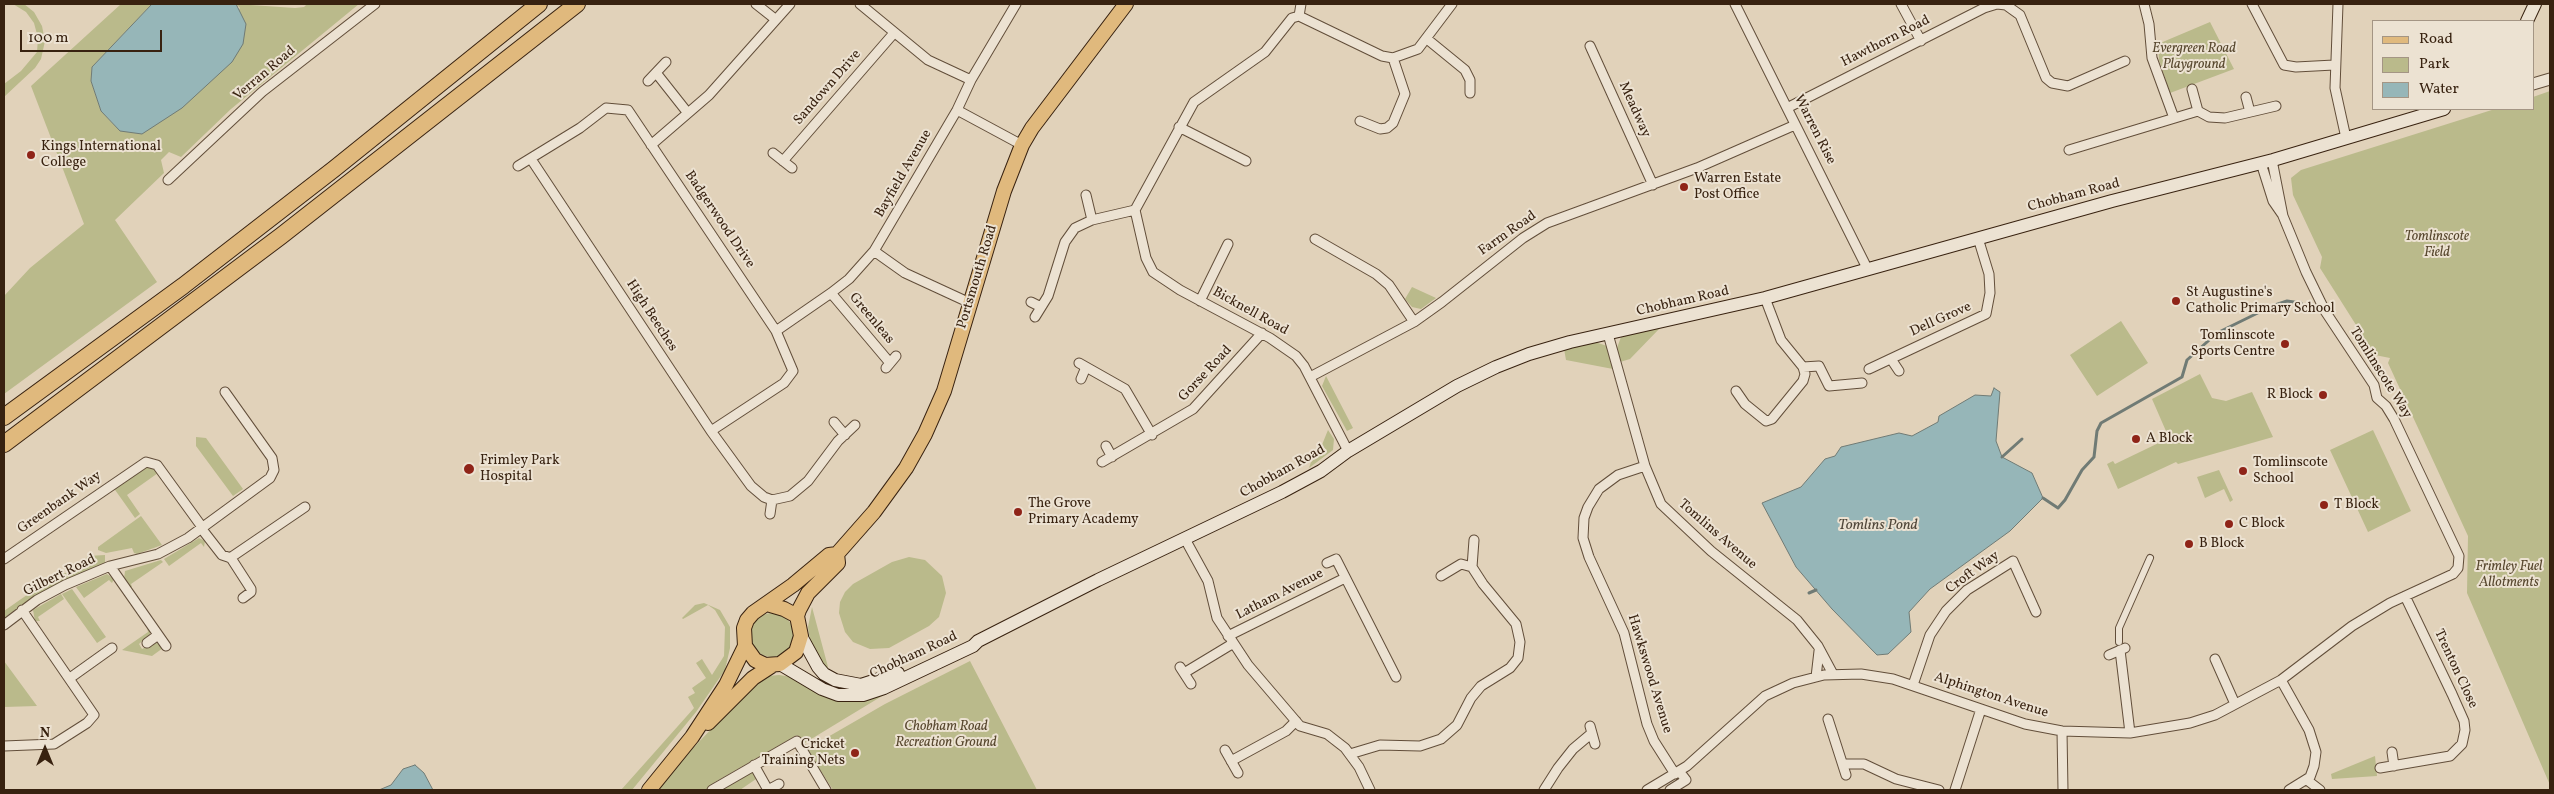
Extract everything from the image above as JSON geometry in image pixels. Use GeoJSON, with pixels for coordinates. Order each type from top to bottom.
{"type":"FeatureCollection","features":[{"type":"Feature","properties":{"kind":"highway"},"geometry":{"type":"LineString","coordinates":[[4,417],[221,257],[539,4]]}},
{"type":"Feature","properties":{"kind":"highway"},"geometry":{"type":"LineString","coordinates":[[4,444],[312,212],[577,4]]}},
{"type":"Feature","properties":{"kind":"main road","name":"Portsmouth Road"},"geometry":{"type":"LineString","coordinates":[[837,554],[874,512],[906,468],[921,442],[944,391],[1004,191],[1022,145],[1032,128],[1126,4]]}},
{"type":"Feature","properties":{"kind":"main road"},"geometry":{"type":"LineString","coordinates":[[2527,20],[2535,4]]}},
{"type":"Feature","properties":{"kind":"main road","name":"Chobham Road"},"geometry":{"type":"LineString","coordinates":[[776,664],[822,690],[838,695],[857,696],[890,685],[973,646],[978,641],[1310,477],[1348,450],[1431,401],[1496,366],[1546,348],[1765,298],[1978,238],[2267,162],[2441,110]]}},
{"type":"Feature","properties":{"kind":"main road"},"geometry":{"type":"LineString","coordinates":[[649,790],[692,737],[726,685],[745,646],[744,628],[752,613],[767,604],[829,555],[837,554],[838,563],[808,593],[797,616],[801,636],[796,652],[753,678],[692,737]]}},
{"type":"Feature","properties":{"kind":"main road"},"geometry":{"type":"LineString","coordinates":[[767,604],[784,609],[797,616]]}},
{"type":"Feature","properties":{"kind":"main road","name":"Chobham Road"},"geometry":{"type":"LineString","coordinates":[[801,636],[812,658],[824,674],[845,684],[861,685],[886,678],[970,640],[978,641]]}},
{"type":"Feature","properties":{"kind":"main road"},"geometry":{"type":"LineString","coordinates":[[745,646],[755,660],[765,665],[776,664]]}},
{"type":"Feature","properties":{"kind":"street","name":"Verran Road"},"geometry":{"type":"LineString","coordinates":[[168,180],[174,167],[262,92],[375,4]]}},
{"type":"Feature","properties":{"kind":"street"},"geometry":{"type":"LineString","coordinates":[[756,4],[774,19]]}},
{"type":"Feature","properties":{"kind":"street"},"geometry":{"type":"LineString","coordinates":[[652,145],[687,112],[710,95],[774,19],[790,4]]}},
{"type":"Feature","properties":{"kind":"street"},"geometry":{"type":"LineString","coordinates":[[860,4],[928,60],[972,80]]}},
{"type":"Feature","properties":{"kind":"street","name":"Bayfield Avenue"},"geometry":{"type":"LineString","coordinates":[[776,331],[849,279],[874,251],[958,110],[972,80],[1016,4]]}},
{"type":"Feature","properties":{"kind":"street"},"geometry":{"type":"LineString","coordinates":[[1299,16],[1301,4]]}},
{"type":"Feature","properties":{"kind":"street"},"geometry":{"type":"LineString","coordinates":[[1035,317],[1048,296],[1067,237],[1075,228],[1092,220],[1134,210],[1194,102],[1265,52],[1292,18],[1299,16],[1382,56],[1393,58],[1414,51],[1427,39],[1452,4]]}},
{"type":"Feature","properties":{"kind":"street","name":"Warren Rise"},"geometry":{"type":"LineString","coordinates":[[1735,4],[1868,270]]}},
{"type":"Feature","properties":{"kind":"street"},"geometry":{"type":"LineString","coordinates":[[1902,4],[1920,41]]}},
{"type":"Feature","properties":{"kind":"street","name":"Hawthorn Road"},"geometry":{"type":"LineString","coordinates":[[1787,108],[1988,6],[2001,4],[2012,8],[2020,15],[2046,78],[2052,83],[2068,86],[2125,60]]}},
{"type":"Feature","properties":{"kind":"street"},"geometry":{"type":"LineString","coordinates":[[2144,4],[2149,24],[2152,58],[2174,118]]}},
{"type":"Feature","properties":{"kind":"street"},"geometry":{"type":"LineString","coordinates":[[2252,4],[2284,65],[2296,67],[2334,65]]}},
{"type":"Feature","properties":{"kind":"street"},"geometry":{"type":"LineString","coordinates":[[2338,4],[2334,65],[2336,95],[2346,138]]}},
{"type":"Feature","properties":{"kind":"street","name":"Sandown Drive"},"geometry":{"type":"LineString","coordinates":[[783,161],[894,33]]}},
{"type":"Feature","properties":{"kind":"street"},"geometry":{"type":"LineString","coordinates":[[1427,39],[1465,70],[1470,80],[1470,93]]}},
{"type":"Feature","properties":{"kind":"street","name":"Meadway"},"geometry":{"type":"LineString","coordinates":[[1590,46],[1653,185]]}},
{"type":"Feature","properties":{"kind":"street"},"geometry":{"type":"LineString","coordinates":[[1364,126],[1380,129],[1387,128],[1393,123],[1404,98],[1405,94],[1393,58]]}},
{"type":"Feature","properties":{"kind":"street"},"geometry":{"type":"LineString","coordinates":[[648,81],[657,74],[666,62]]}},
{"type":"Feature","properties":{"kind":"street"},"geometry":{"type":"LineString","coordinates":[[657,74],[687,112]]}},
{"type":"Feature","properties":{"kind":"street"},"geometry":{"type":"LineString","coordinates":[[2534,84],[2550,79]]}},
{"type":"Feature","properties":{"kind":"street"},"geometry":{"type":"LineString","coordinates":[[2192,89],[2198,111],[2202,115],[2217,118],[2276,106]]}},
{"type":"Feature","properties":{"kind":"street"},"geometry":{"type":"LineString","coordinates":[[2246,97],[2250,112]]}},
{"type":"Feature","properties":{"kind":"street","name":"Badgerwood Drive"},"geometry":{"type":"LineString","coordinates":[[518,166],[606,108],[628,110],[776,331],[793,371],[784,383],[710,431]]}},
{"type":"Feature","properties":{"kind":"street"},"geometry":{"type":"LineString","coordinates":[[958,110],[1022,145]]}},
{"type":"Feature","properties":{"kind":"street"},"geometry":{"type":"LineString","coordinates":[[2070,150],[2198,111]]}},
{"type":"Feature","properties":{"kind":"street","name":"Farm Road"},"geometry":{"type":"LineString","coordinates":[[1310,378],[1414,322],[1535,230],[1588,206],[1653,185],[1796,125]]}},
{"type":"Feature","properties":{"kind":"street"},"geometry":{"type":"LineString","coordinates":[[1179,127],[1241,162]]}},
{"type":"Feature","properties":{"kind":"street"},"geometry":{"type":"LineString","coordinates":[[774,153],[792,168]]}},
{"type":"Feature","properties":{"kind":"street","name":"High Beeches"},"geometry":{"type":"LineString","coordinates":[[531,159],[710,431],[751,486],[772,500]]}},
{"type":"Feature","properties":{"kind":"street","name":"Tomlinscote Way"},"geometry":{"type":"LineString","coordinates":[[2267,162],[2283,216],[2325,311],[2374,385],[2377,398],[2386,406],[2394,419],[2433,494]]}},
{"type":"Feature","properties":{"kind":"street"},"geometry":{"type":"LineString","coordinates":[[1086,196],[1092,220]]}},
{"type":"Feature","properties":{"kind":"street","name":"Bicknell Road"},"geometry":{"type":"LineString","coordinates":[[1134,210],[1148,263],[1153,272],[1200,301],[1262,333],[1296,356],[1310,378],[1348,450]]}},
{"type":"Feature","properties":{"kind":"street","name":"Dell Grove"},"geometry":{"type":"LineString","coordinates":[[1869,369],[1986,314],[1990,292],[1989,274],[1978,238]]}},
{"type":"Feature","properties":{"kind":"street"},"geometry":{"type":"LineString","coordinates":[[1315,239],[1376,274],[1389,285],[1414,322]]}},
{"type":"Feature","properties":{"kind":"street"},"geometry":{"type":"LineString","coordinates":[[1200,301],[1228,244]]}},
{"type":"Feature","properties":{"kind":"street"},"geometry":{"type":"LineString","coordinates":[[874,251],[905,273],[970,303]]}},
{"type":"Feature","properties":{"kind":"street","name":"Greenleas"},"geometry":{"type":"LineString","coordinates":[[831,293],[891,362]]}},
{"type":"Feature","properties":{"kind":"street"},"geometry":{"type":"LineString","coordinates":[[1736,391],[1745,404],[1766,421],[1772,419],[1803,381],[1806,374],[1803,367],[1781,340],[1765,298]]}},
{"type":"Feature","properties":{"kind":"street"},"geometry":{"type":"LineString","coordinates":[[1031,302],[1041,307]]}},
{"type":"Feature","properties":{"kind":"street","name":"Gorse Road"},"geometry":{"type":"LineString","coordinates":[[1102,462],[1193,409],[1262,333]]}},
{"type":"Feature","properties":{"kind":"street","name":"Tomlins Avenue"},"geometry":{"type":"LineString","coordinates":[[1608,334],[1645,466],[1661,504],[1711,551],[1797,620],[1810,635],[1833,674]]}},
{"type":"Feature","properties":{"kind":"street"},"geometry":{"type":"LineString","coordinates":[[1891,359],[1899,371]]}},
{"type":"Feature","properties":{"kind":"street"},"geometry":{"type":"LineString","coordinates":[[1081,379],[1083,365],[1125,389],[1152,434]]}},
{"type":"Feature","properties":{"kind":"street"},"geometry":{"type":"LineString","coordinates":[[1803,367],[1819,366],[1829,386],[1862,383]]}},
{"type":"Feature","properties":{"kind":"street","name":"Gilbert Road"},"geometry":{"type":"LineString","coordinates":[[4,625],[22,610],[65,585],[110,566],[158,554],[188,538],[266,481],[274,470],[272,458],[225,392]]}},
{"type":"Feature","properties":{"kind":"street"},"geometry":{"type":"LineString","coordinates":[[834,422],[845,434]]}},
{"type":"Feature","properties":{"kind":"street"},"geometry":{"type":"LineString","coordinates":[[770,514],[772,500],[790,496],[808,481],[845,434],[855,425]]}},
{"type":"Feature","properties":{"kind":"street"},"geometry":{"type":"LineString","coordinates":[[1106,446],[1112,456]]}},
{"type":"Feature","properties":{"kind":"street","name":"Greenbank Way"},"geometry":{"type":"LineString","coordinates":[[4,559],[131,470],[146,462],[156,465],[202,527]]}},
{"type":"Feature","properties":{"kind":"street","name":"Hawkswood Avenue"},"geometry":{"type":"LineString","coordinates":[[1645,466],[1618,475],[1599,489],[1588,507],[1584,518],[1583,538],[1589,557],[1624,633],[1647,724],[1654,741],[1677,773],[1686,780],[1670,790]]}},
{"type":"Feature","properties":{"kind":"street","name":"Alphington Avenue"},"geometry":{"type":"LineString","coordinates":[[1647,790],[1677,773],[1714,743],[1759,700],[1792,683],[1833,674],[1876,675],[1913,685],[2025,724],[2062,731],[2130,733],[2190,723],[2215,715],[2281,680],[2352,626],[2405,596],[2454,574],[2458,568],[2459,556],[2433,494]]}},
{"type":"Feature","properties":{"kind":"street"},"geometry":{"type":"LineString","coordinates":[[230,558],[305,507]]}},
{"type":"Feature","properties":{"kind":"street"},"geometry":{"type":"LineString","coordinates":[[202,527],[222,555],[230,558],[251,589],[251,592],[242,598]]}},
{"type":"Feature","properties":{"kind":"street"},"geometry":{"type":"LineString","coordinates":[[1185,539],[1208,581],[1215,612],[1230,640],[1259,680],[1296,721],[1306,729],[1327,734],[1350,754],[1370,790]]}},
{"type":"Feature","properties":{"kind":"street"},"geometry":{"type":"LineString","coordinates":[[1350,754],[1380,744],[1420,746],[1441,739],[1457,725],[1471,698],[1481,686],[1510,668],[1518,658],[1520,642],[1516,624],[1483,584],[1472,567],[1474,540]]}},
{"type":"Feature","properties":{"kind":"street"},"geometry":{"type":"LineString","coordinates":[[2130,733],[2121,647],[2118,635],[2122,620],[2150,558]]}},
{"type":"Feature","properties":{"kind":"street","name":"Latham Avenue"},"geometry":{"type":"LineString","coordinates":[[1327,563],[1336,559],[1396,677]]}},
{"type":"Feature","properties":{"kind":"street","name":"Croft Way"},"geometry":{"type":"LineString","coordinates":[[1913,685],[1930,635],[1946,611],[1967,590],[2013,561],[2036,612]]}},
{"type":"Feature","properties":{"kind":"street"},"geometry":{"type":"LineString","coordinates":[[1441,576],[1461,564],[1472,567]]}},
{"type":"Feature","properties":{"kind":"street","name":"Gilbert Road"},"geometry":{"type":"LineString","coordinates":[[110,566],[166,646]]}},
{"type":"Feature","properties":{"kind":"street","name":"Latham Avenue"},"geometry":{"type":"LineString","coordinates":[[1190,684],[1182,670],[1230,640],[1345,578]]}},
{"type":"Feature","properties":{"kind":"street","name":"Trenton Close"},"geometry":{"type":"LineString","coordinates":[[2380,768],[2450,756],[2462,744],[2465,730],[2464,721],[2456,703],[2405,596]]}},
{"type":"Feature","properties":{"kind":"street","name":"Gilbert Road"},"geometry":{"type":"LineString","coordinates":[[4,746],[54,744],[92,719],[93,712],[22,610]]}},
{"type":"Feature","properties":{"kind":"street"},"geometry":{"type":"LineString","coordinates":[[147,643],[158,635]]}},
{"type":"Feature","properties":{"kind":"street"},"geometry":{"type":"LineString","coordinates":[[2109,654],[2121,647]]}},
{"type":"Feature","properties":{"kind":"street"},"geometry":{"type":"LineString","coordinates":[[70,678],[106,649]]}},
{"type":"Feature","properties":{"kind":"street"},"geometry":{"type":"LineString","coordinates":[[1816,677],[1819,651]]}},
{"type":"Feature","properties":{"kind":"street"},"geometry":{"type":"LineString","coordinates":[[2215,659],[2235,704]]}},
{"type":"Feature","properties":{"kind":"street"},"geometry":{"type":"LineString","coordinates":[[2281,680],[2309,730],[2315,748],[2314,766],[2307,780],[2289,790]]}},
{"type":"Feature","properties":{"kind":"street"},"geometry":{"type":"LineString","coordinates":[[1955,790],[1981,709]]}},
{"type":"Feature","properties":{"kind":"street"},"geometry":{"type":"LineString","coordinates":[[1828,719],[1846,775]]}},
{"type":"Feature","properties":{"kind":"street"},"geometry":{"type":"LineString","coordinates":[[1232,761],[1286,731],[1296,721]]}},
{"type":"Feature","properties":{"kind":"street"},"geometry":{"type":"LineString","coordinates":[[1545,790],[1558,768],[1591,729],[1595,744]]}},
{"type":"Feature","properties":{"kind":"street"},"geometry":{"type":"LineString","coordinates":[[2062,731],[2062,790]]}},
{"type":"Feature","properties":{"kind":"street"},"geometry":{"type":"LineString","coordinates":[[712,790],[797,741],[826,790]]}},
{"type":"Feature","properties":{"kind":"street"},"geometry":{"type":"LineString","coordinates":[[1225,750],[1238,773]]}},
{"type":"Feature","properties":{"kind":"street"},"geometry":{"type":"LineString","coordinates":[[2392,752],[2394,766]]}},
{"type":"Feature","properties":{"kind":"street"},"geometry":{"type":"LineString","coordinates":[[1842,764],[1864,764],[1896,779],[1939,790]]}},
{"type":"Feature","properties":{"kind":"street"},"geometry":{"type":"LineString","coordinates":[[754,765],[768,790],[779,784]]}},
{"type":"Feature","properties":{"kind":"street"},"geometry":{"type":"LineString","coordinates":[[2307,780],[2320,790]]}},
{"type":"Feature","properties":{"kind":"green space"},"geometry":{"type":"Polygon","coordinates":[[[13,4],[24,4],[34,12],[42,26],[45,41],[41,59],[35,68],[4,97],[4,84],[21,71],[37,52],[38,38],[34,23],[26,12],[13,4]]]}},
{"type":"Feature","properties":{"kind":"green space"},"geometry":{"type":"Polygon","coordinates":[[[121,4],[152,4],[92,67],[91,81],[101,111],[120,131],[240,8],[236,4],[295,8],[304,7],[307,4],[359,4],[231,109],[181,157],[169,152],[161,160],[164,173],[115,220],[157,282],[4,394],[4,296],[30,268],[84,224],[31,86],[121,4]]]}},
{"type":"Feature","properties":{"kind":"green space","name":"Evergreen Road Playground"},"geometry":{"type":"Polygon","coordinates":[[[2210,22],[2234,69],[2170,93],[2159,60],[2158,44],[2210,22]]]}},
{"type":"Feature","properties":{"kind":"green space","name":"Tomlinscote Field"},"geometry":{"type":"Polygon","coordinates":[[[2550,91],[2550,785],[2467,593],[2468,536],[2388,363],[2390,358],[2375,355],[2320,268],[2322,257],[2293,195],[2291,178],[2301,170],[2492,110],[2534,110],[2534,97],[2550,91]]]}},
{"type":"Feature","properties":{"kind":"green space"},"geometry":{"type":"Polygon","coordinates":[[[1412,287],[1436,298],[1421,309],[1412,307],[1405,299],[1412,287]]]}},
{"type":"Feature","properties":{"kind":"green space"},"geometry":{"type":"Polygon","coordinates":[[[2121,321],[2148,363],[2097,396],[2070,355],[2121,321]]]}},
{"type":"Feature","properties":{"kind":"green space"},"geometry":{"type":"Polygon","coordinates":[[[1660,328],[1630,359],[1620,362],[1617,348],[1621,337],[1660,328]]]}},
{"type":"Feature","properties":{"kind":"green space"},"geometry":{"type":"Polygon","coordinates":[[[1595,342],[1607,346],[1613,369],[1566,360],[1564,349],[1595,342]]]}},
{"type":"Feature","properties":{"kind":"green space"},"geometry":{"type":"Polygon","coordinates":[[[2200,374],[2212,398],[2226,401],[2252,392],[2273,437],[2178,464],[2176,462],[2118,489],[2107,464],[2113,461],[2115,464],[2169,438],[2152,399],[2200,374]]]}},
{"type":"Feature","properties":{"kind":"green space"},"geometry":{"type":"Polygon","coordinates":[[[1326,376],[1353,428],[1347,431],[1322,386],[1326,376]]]}},
{"type":"Feature","properties":{"kind":"green space"},"geometry":{"type":"Polygon","coordinates":[[[1328,430],[1334,439],[1333,450],[1309,468],[1311,462],[1317,457],[1328,430]]]}},
{"type":"Feature","properties":{"kind":"green space"},"geometry":{"type":"Polygon","coordinates":[[[2373,430],[2411,511],[2368,532],[2330,450],[2373,430]]]}},
{"type":"Feature","properties":{"kind":"green space"},"geometry":{"type":"Polygon","coordinates":[[[196,437],[206,438],[243,489],[233,496],[196,446],[196,437]]]}},
{"type":"Feature","properties":{"kind":"green space"},"geometry":{"type":"Polygon","coordinates":[[[145,465],[153,467],[158,473],[127,495],[140,514],[135,518],[113,487],[145,465]]]}},
{"type":"Feature","properties":{"kind":"green space"},"geometry":{"type":"Polygon","coordinates":[[[2219,470],[2233,500],[2230,502],[2224,489],[2205,498],[2197,477],[2219,470]]]}},
{"type":"Feature","properties":{"kind":"green space"},"geometry":{"type":"Polygon","coordinates":[[[141,516],[162,545],[137,554],[134,553],[132,548],[106,553],[98,550],[98,547],[141,516]]]}},
{"type":"Feature","properties":{"kind":"green space"},"geometry":{"type":"Polygon","coordinates":[[[199,538],[205,541],[204,547],[201,543],[169,566],[164,559],[199,538]]]}},
{"type":"Feature","properties":{"kind":"green space"},"geometry":{"type":"Polygon","coordinates":[[[105,555],[105,563],[62,582],[25,603],[4,618],[4,611],[54,576],[73,571],[88,556],[105,555]]]}},
{"type":"Feature","properties":{"kind":"green space"},"geometry":{"type":"Polygon","coordinates":[[[909,557],[925,560],[942,576],[946,593],[939,617],[929,626],[889,648],[870,649],[853,642],[845,632],[839,613],[840,602],[845,592],[853,584],[892,562],[909,557]]]}},
{"type":"Feature","properties":{"kind":"green space"},"geometry":{"type":"Polygon","coordinates":[[[161,560],[163,562],[131,584],[132,587],[129,587],[124,579],[125,571],[161,560]]]}},
{"type":"Feature","properties":{"kind":"green space"},"geometry":{"type":"Polygon","coordinates":[[[107,574],[114,579],[112,583],[109,580],[84,598],[76,587],[107,574]]]}},
{"type":"Feature","properties":{"kind":"green space"},"geometry":{"type":"Polygon","coordinates":[[[72,589],[106,637],[97,643],[62,594],[72,589]]]}},
{"type":"Feature","properties":{"kind":"green space"},"geometry":{"type":"Polygon","coordinates":[[[61,594],[64,599],[38,617],[40,621],[35,621],[33,610],[61,594]]]}},
{"type":"Feature","properties":{"kind":"green space"},"geometry":{"type":"Polygon","coordinates":[[[704,603],[720,610],[730,627],[730,648],[725,670],[696,712],[632,790],[621,790],[694,708],[688,697],[695,693],[692,688],[706,678],[696,663],[702,659],[712,675],[724,656],[725,627],[715,610],[708,605],[682,618],[695,605],[704,603]]]}},
{"type":"Feature","properties":{"kind":"green space"},"geometry":{"type":"Polygon","coordinates":[[[812,607],[828,667],[824,671],[810,641],[808,627],[812,607]]]}},
{"type":"Feature","properties":{"kind":"green space"},"geometry":{"type":"Polygon","coordinates":[[[776,613],[788,619],[793,626],[793,644],[788,651],[781,656],[768,657],[760,654],[753,647],[750,631],[753,623],[760,616],[776,613]]]}},
{"type":"Feature","properties":{"kind":"green space"},"geometry":{"type":"Polygon","coordinates":[[[147,627],[151,630],[150,634],[139,644],[142,649],[156,642],[163,648],[152,656],[122,650],[148,632],[147,627]]]}},
{"type":"Feature","properties":{"kind":"green space"},"geometry":{"type":"Polygon","coordinates":[[[4,661],[37,706],[4,707],[4,661]]]}},
{"type":"Feature","properties":{"kind":"green space","name":"Chobham Road Recreation Ground"},"geometry":{"type":"Polygon","coordinates":[[[970,661],[1037,790],[833,790],[807,749],[885,704],[970,661]]]}},
{"type":"Feature","properties":{"kind":"green space"},"geometry":{"type":"Polygon","coordinates":[[[768,676],[792,677],[823,695],[887,693],[803,744],[797,735],[715,782],[706,790],[657,790],[691,750],[757,682],[768,676]]]}},
{"type":"Feature","properties":{"kind":"green space"},"geometry":{"type":"Polygon","coordinates":[[[2375,756],[2377,776],[2332,779],[2331,774],[2375,756]]]}},
{"type":"Feature","properties":{"kind":"green space"},"geometry":{"type":"Polygon","coordinates":[[[752,772],[756,779],[740,790],[718,790],[752,772]]]}},
{"type":"Feature","properties":{"kind":"water"},"geometry":{"type":"Polygon","coordinates":[[[152,4],[236,4],[246,24],[243,44],[232,62],[182,108],[142,134],[120,131],[101,111],[91,81],[92,67],[152,4]]]}},
{"type":"Feature","properties":{"kind":"water","name":"Tomlins Pond"},"geometry":{"type":"Polygon","coordinates":[[[1994,388],[2000,392],[1996,441],[2002,457],[2032,473],[2043,498],[2010,531],[1930,589],[1909,612],[1911,632],[1888,654],[1877,655],[1832,609],[1796,567],[1762,503],[1801,487],[1825,459],[1835,456],[1841,447],[1899,433],[1912,436],[1938,422],[1939,416],[1975,395],[1991,396],[1994,388]]]}},
{"type":"Feature","properties":{"kind":"water"},"geometry":{"type":"Polygon","coordinates":[[[415,765],[424,773],[433,790],[379,790],[391,785],[403,769],[415,765]]]}},
{"type":"Feature","properties":{"kind":"waterway"},"geometry":{"type":"LineString","coordinates":[[2043,498],[2058,508],[2065,500],[2082,470],[2094,457],[2097,431],[2101,423],[2182,377],[2187,360],[2217,333],[2272,306],[2287,301],[2301,303]]}},
{"type":"Feature","properties":{"kind":"waterway"},"geometry":{"type":"LineString","coordinates":[[2002,457],[2022,439]]}},
{"type":"Feature","properties":{"kind":"waterway"},"geometry":{"type":"LineString","coordinates":[[1809,593],[1816,590]]}},
{"type":"Feature","properties":{"kind":"place","name":"Kings International College"},"geometry":{"type":"Point","coordinates":[31,155]}},
{"type":"Feature","properties":{"kind":"place","name":"Warren Estate Post Office"},"geometry":{"type":"Point","coordinates":[1684,187]}},
{"type":"Feature","properties":{"kind":"place","name":"St Augustine's Catholic Primary School"},"geometry":{"type":"Point","coordinates":[2176,301]}},
{"type":"Feature","properties":{"kind":"place","name":"Tomlinscote Sports Centre"},"geometry":{"type":"Point","coordinates":[2285,344]}},
{"type":"Feature","properties":{"kind":"place","name":"R Block"},"geometry":{"type":"Point","coordinates":[2323,395]}},
{"type":"Feature","properties":{"kind":"place","name":"A Block"},"geometry":{"type":"Point","coordinates":[2136,439]}},
{"type":"Feature","properties":{"kind":"place","name":"Frimley Park Hospital"},"geometry":{"type":"Point","coordinates":[469,469]}},
{"type":"Feature","properties":{"kind":"place","name":"Tomlinscote School"},"geometry":{"type":"Point","coordinates":[2243,471]}},
{"type":"Feature","properties":{"kind":"place","name":"T Block"},"geometry":{"type":"Point","coordinates":[2324,505]}},
{"type":"Feature","properties":{"kind":"place","name":"The Grove Primary Academy"},"geometry":{"type":"Point","coordinates":[1018,512]}},
{"type":"Feature","properties":{"kind":"place","name":"C Block"},"geometry":{"type":"Point","coordinates":[2229,524]}},
{"type":"Feature","properties":{"kind":"place","name":"B Block"},"geometry":{"type":"Point","coordinates":[2189,544]}},
{"type":"Feature","properties":{"kind":"place","name":"Cricket Training Nets"},"geometry":{"type":"Point","coordinates":[855,753]}},
{"type":"Feature","properties":{"kind":"park label","name":"Frimley Fuel Allotments"},"geometry":{"type":"Point","coordinates":[2509,576]}}]}
